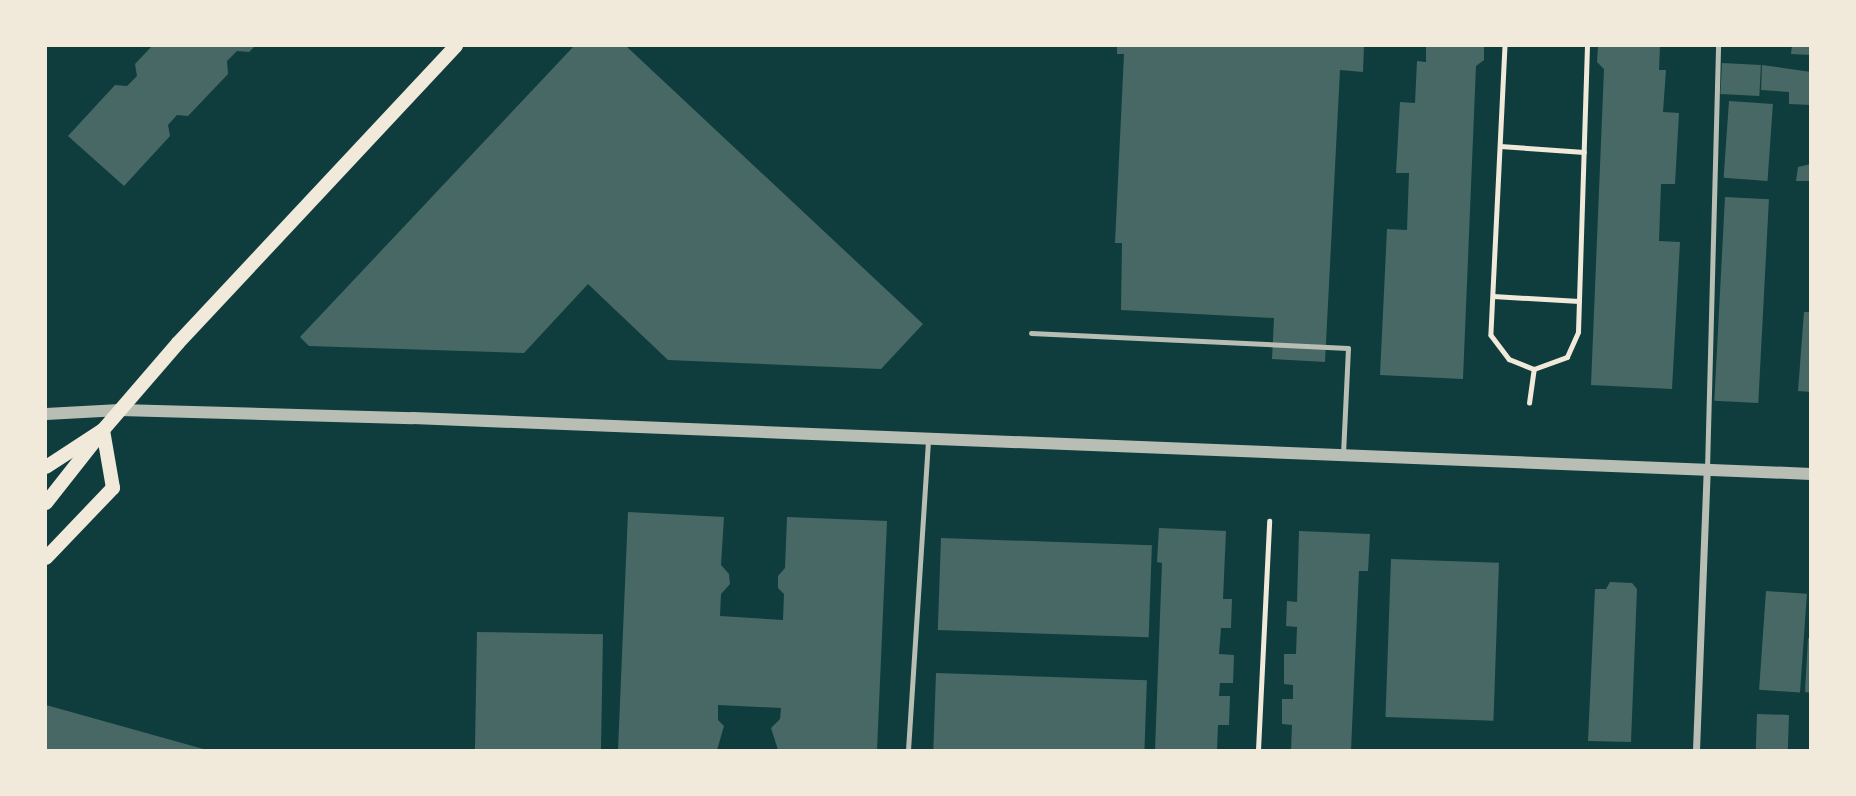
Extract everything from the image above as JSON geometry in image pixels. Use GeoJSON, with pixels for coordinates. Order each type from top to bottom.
{"type":"FeatureCollection","features":[{"type":"Feature","properties":{"kind":"main road"},"geometry":{"type":"LineString","coordinates":[[46,503],[120,410],[456,46]]}},
{"type":"Feature","properties":{"kind":"main road"},"geometry":{"type":"LineString","coordinates":[[46,467],[103,430]]}},
{"type":"Feature","properties":{"kind":"main road"},"geometry":{"type":"LineString","coordinates":[[46,558],[113,488],[103,430]]}},
{"type":"Feature","properties":{"kind":"street"},"geometry":{"type":"LineString","coordinates":[[46,414],[120,410],[1343,453],[1811,474]]}},
{"type":"Feature","properties":{"kind":"street"},"geometry":{"type":"LineString","coordinates":[[1696,751],[1707,470]]}},
{"type":"Feature","properties":{"kind":"lane"},"geometry":{"type":"LineString","coordinates":[[1707,470],[1718,46]]}},
{"type":"Feature","properties":{"kind":"lane"},"geometry":{"type":"LineString","coordinates":[[1031,333],[1348,348],[1343,453]]}},
{"type":"Feature","properties":{"kind":"lane"},"geometry":{"type":"LineString","coordinates":[[908,751],[928,438]]}},
{"type":"Feature","properties":{"kind":"path"},"geometry":{"type":"LineString","coordinates":[[1504,46],[1491,335],[1509,359],[1534,369],[1567,357],[1578,332],[1587,46]]}},
{"type":"Feature","properties":{"kind":"path"},"geometry":{"type":"LineString","coordinates":[[1500,146],[1584,152]]}},
{"type":"Feature","properties":{"kind":"path"},"geometry":{"type":"LineString","coordinates":[[1493,296],[1579,301]]}},
{"type":"Feature","properties":{"kind":"path"},"geometry":{"type":"LineString","coordinates":[[1530,403],[1534,369]]}},
{"type":"Feature","properties":{"kind":"path"},"geometry":{"type":"LineString","coordinates":[[1258,751],[1269,521]]}},
{"type":"Feature","properties":{"kind":"building"},"geometry":{"type":"Polygon","coordinates":[[[152,46],[255,46],[249,52],[237,51],[227,61],[228,74],[188,116],[177,115],[168,125],[170,136],[124,186],[68,136],[115,85],[127,86],[137,76],[135,64],[152,46]]]}},
{"type":"Feature","properties":{"kind":"building"},"geometry":{"type":"Polygon","coordinates":[[[574,46],[626,46],[923,324],[881,369],[668,360],[588,284],[524,353],[309,346],[300,337],[574,46]]]}},
{"type":"Feature","properties":{"kind":"building"},"geometry":{"type":"Polygon","coordinates":[[[1117,46],[1364,46],[1363,72],[1340,70],[1325,362],[1272,359],[1274,318],[1121,310],[1122,243],[1115,243],[1124,54],[1117,54],[1117,46]]]}},
{"type":"Feature","properties":{"kind":"building"},"geometry":{"type":"Polygon","coordinates":[[[1426,46],[1484,46],[1484,60],[1476,66],[1463,379],[1380,375],[1387,229],[1407,230],[1409,173],[1396,173],[1400,102],[1415,103],[1417,61],[1426,62],[1426,46]]]}},
{"type":"Feature","properties":{"kind":"building"},"geometry":{"type":"Polygon","coordinates":[[[1598,46],[1660,46],[1659,70],[1666,70],[1663,112],[1679,113],[1675,184],[1661,184],[1659,241],[1680,242],[1672,389],[1591,385],[1604,69],[1597,62],[1598,46]]]}},
{"type":"Feature","properties":{"kind":"building"},"geometry":{"type":"Polygon","coordinates":[[[1792,46],[1811,46],[1811,55],[1791,54],[1792,46]]]}},
{"type":"Feature","properties":{"kind":"building"},"geometry":{"type":"Polygon","coordinates":[[[1722,63],[1761,65],[1759,96],[1720,94],[1722,63]]]}},
{"type":"Feature","properties":{"kind":"building"},"geometry":{"type":"Polygon","coordinates":[[[1762,65],[1811,72],[1811,105],[1789,104],[1789,92],[1761,90],[1762,65]]]}},
{"type":"Feature","properties":{"kind":"building"},"geometry":{"type":"Polygon","coordinates":[[[1729,101],[1773,104],[1768,181],[1724,178],[1729,101]]]}},
{"type":"Feature","properties":{"kind":"building"},"geometry":{"type":"Polygon","coordinates":[[[1811,164],[1811,181],[1796,181],[1798,167],[1811,164]]]}},
{"type":"Feature","properties":{"kind":"building"},"geometry":{"type":"Polygon","coordinates":[[[1725,197],[1769,199],[1758,403],[1714,401],[1725,197]]]}},
{"type":"Feature","properties":{"kind":"building"},"geometry":{"type":"Polygon","coordinates":[[[1804,312],[1811,312],[1811,392],[1798,391],[1804,312]]]}},
{"type":"Feature","properties":{"kind":"building"},"geometry":{"type":"Polygon","coordinates":[[[628,512],[724,517],[721,565],[729,574],[730,584],[721,594],[720,616],[783,620],[784,594],[778,588],[778,576],[785,568],[787,517],[887,521],[877,750],[778,750],[771,728],[780,719],[781,708],[718,705],[718,720],[724,726],[717,750],[618,750],[628,512]]]}},
{"type":"Feature","properties":{"kind":"building"},"geometry":{"type":"Polygon","coordinates":[[[1159,528],[1226,531],[1223,599],[1232,599],[1231,628],[1221,628],[1219,654],[1234,655],[1233,683],[1220,683],[1219,696],[1230,696],[1229,725],[1218,725],[1217,750],[1155,750],[1162,563],[1157,562],[1159,528]]]}},
{"type":"Feature","properties":{"kind":"building"},"geometry":{"type":"Polygon","coordinates":[[[1299,531],[1370,534],[1368,571],[1359,571],[1351,750],[1291,750],[1292,725],[1282,724],[1282,699],[1293,699],[1293,685],[1284,684],[1284,654],[1296,654],[1297,627],[1286,626],[1287,601],[1297,602],[1299,531]]]}},
{"type":"Feature","properties":{"kind":"building"},"geometry":{"type":"Polygon","coordinates":[[[941,538],[1152,545],[1149,637],[938,630],[941,538]]]}},
{"type":"Feature","properties":{"kind":"building"},"geometry":{"type":"Polygon","coordinates":[[[1391,559],[1499,563],[1493,721],[1385,717],[1391,559]]]}},
{"type":"Feature","properties":{"kind":"building"},"geometry":{"type":"Polygon","coordinates":[[[1610,582],[1632,583],[1637,589],[1631,742],[1588,741],[1595,589],[1606,589],[1610,582]]]}},
{"type":"Feature","properties":{"kind":"building"},"geometry":{"type":"Polygon","coordinates":[[[1766,591],[1807,594],[1800,693],[1759,690],[1766,591]]]}},
{"type":"Feature","properties":{"kind":"building"},"geometry":{"type":"Polygon","coordinates":[[[477,632],[603,634],[601,750],[475,750],[477,632]]]}},
{"type":"Feature","properties":{"kind":"building"},"geometry":{"type":"Polygon","coordinates":[[[1808,638],[1811,638],[1811,693],[1805,692],[1808,638]]]}},
{"type":"Feature","properties":{"kind":"building"},"geometry":{"type":"Polygon","coordinates":[[[936,673],[1147,680],[1144,750],[933,750],[936,673]]]}},
{"type":"Feature","properties":{"kind":"building"},"geometry":{"type":"Polygon","coordinates":[[[46,705],[207,750],[46,750],[46,705]]]}},
{"type":"Feature","properties":{"kind":"building"},"geometry":{"type":"Polygon","coordinates":[[[1757,714],[1789,715],[1788,750],[1756,749],[1757,714]]]}}]}
